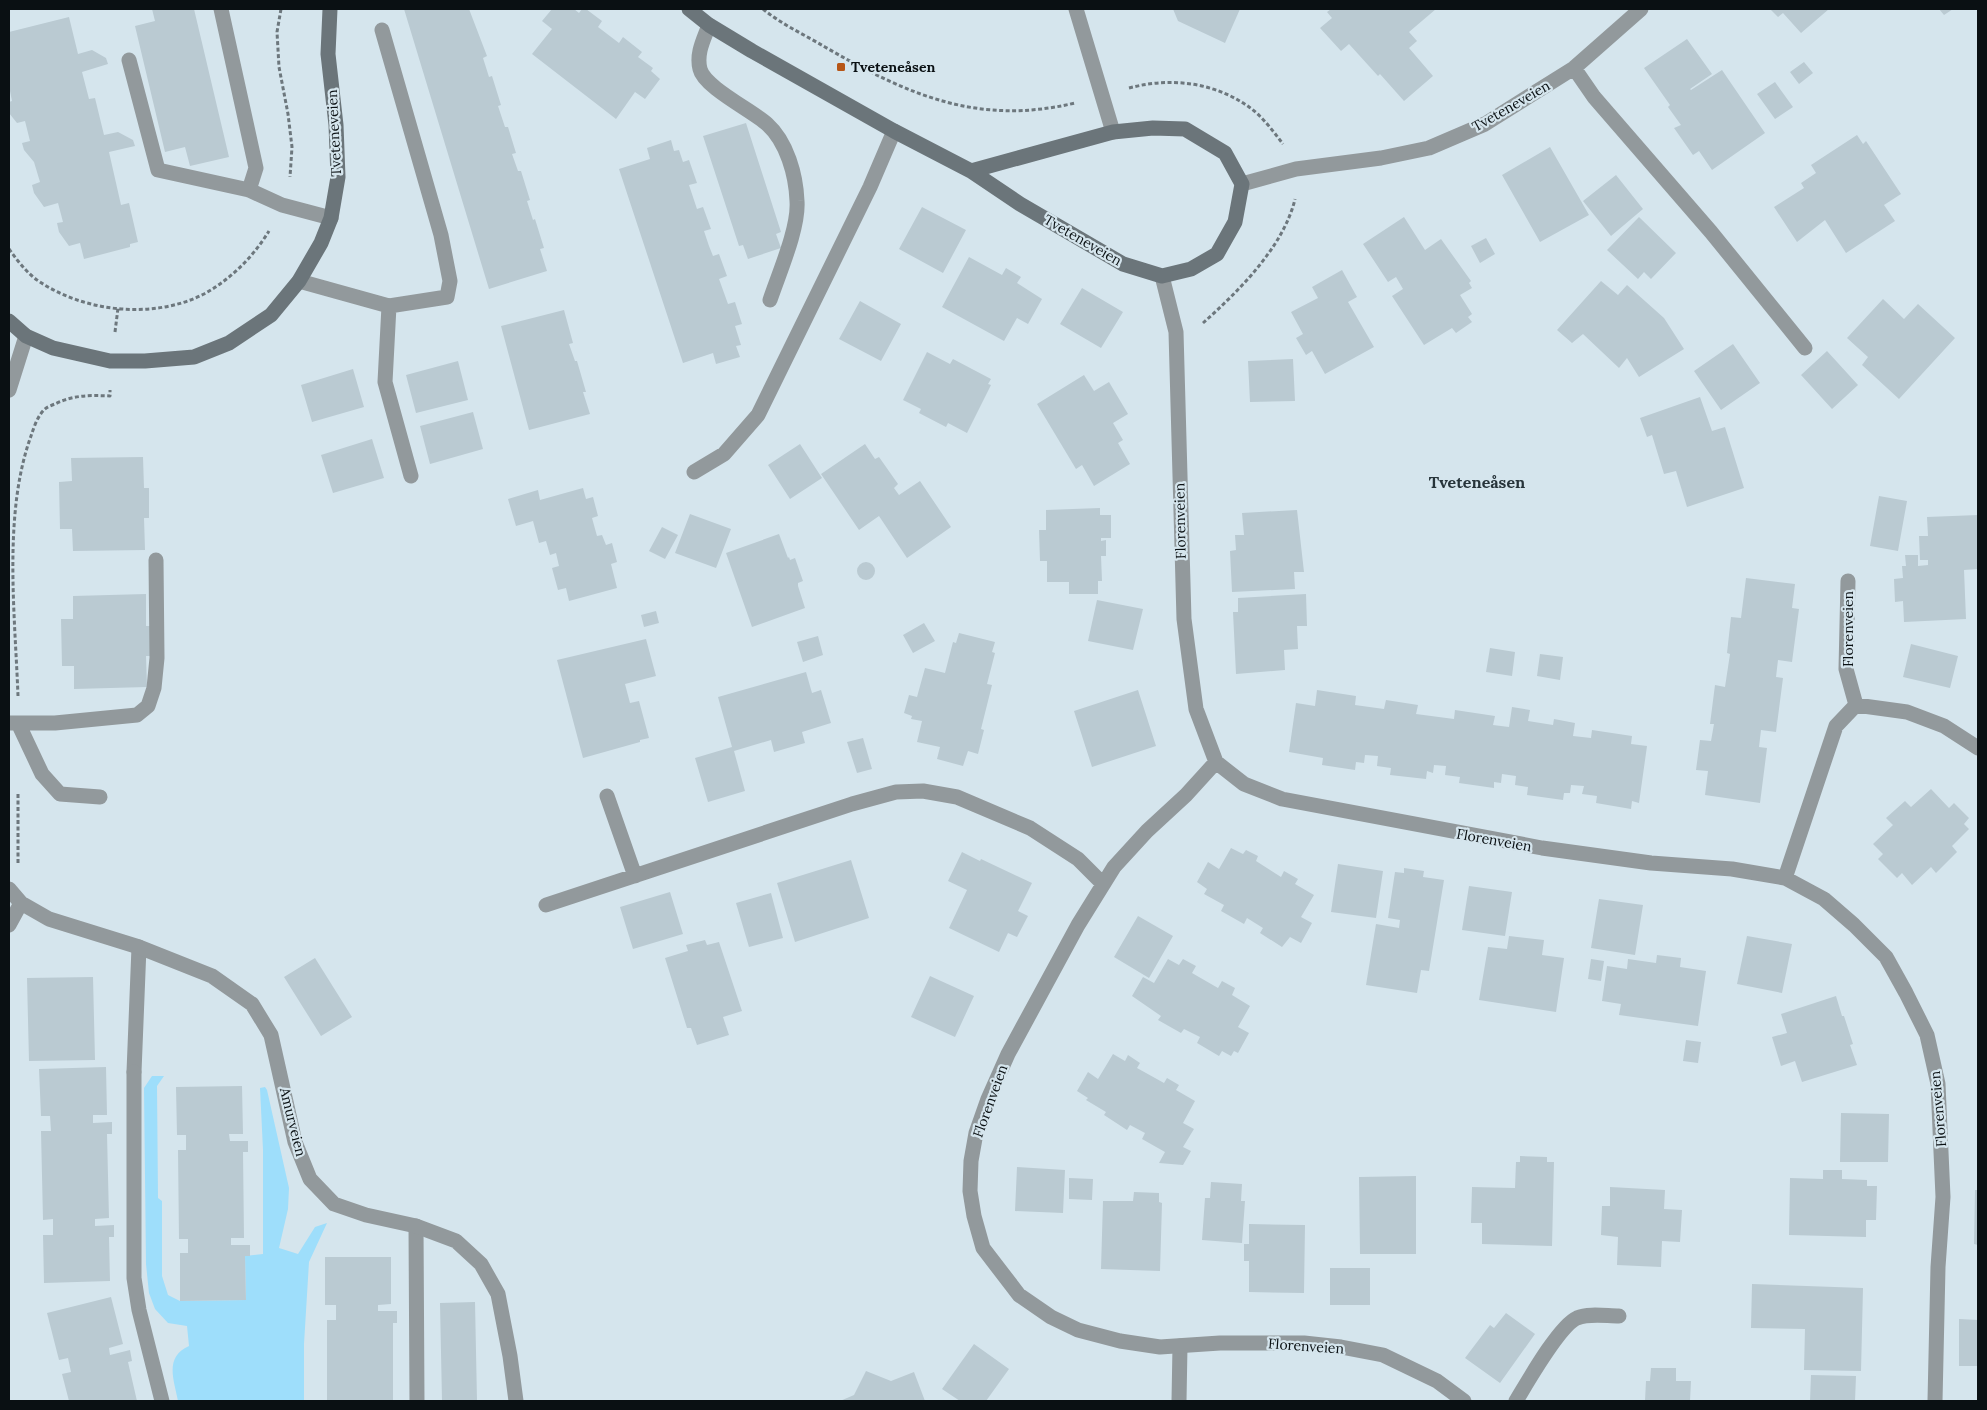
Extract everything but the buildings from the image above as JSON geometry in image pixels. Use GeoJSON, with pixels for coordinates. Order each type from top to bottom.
{"type":"FeatureCollection","features":[{"type":"Feature","properties":{"kind":"street"},"geometry":{"type":"LineString","coordinates":[[221,9],[256,168],[249,190]]}},
{"type":"Feature","properties":{"kind":"street","name":"Tveteneveien"},"geometry":{"type":"LineString","coordinates":[[9,321],[26,336],[53,348],[110,361],[144,361],[194,357],[229,343],[271,315],[299,281],[321,243],[331,218],[338,177],[336,125],[328,54],[330,9]]}},
{"type":"Feature","properties":{"kind":"street","name":"Tveteneveien"},"geometry":{"type":"LineString","coordinates":[[689,9],[708,25],[894,131],[971,171],[1020,204],[1124,264],[1162,276]]}},
{"type":"Feature","properties":{"kind":"street"},"geometry":{"type":"LineString","coordinates":[[1076,9],[1113,132]]}},
{"type":"Feature","properties":{"kind":"street","name":"Tveteneveien"},"geometry":{"type":"LineString","coordinates":[[1242,184],[1296,169],[1381,158],[1429,148],[1485,124],[1574,68],[1641,9]]}},
{"type":"Feature","properties":{"kind":"street"},"geometry":{"type":"LineString","coordinates":[[708,25],[699,54],[700,71],[712,85],[768,124],[782,144],[791,168],[798,202],[794,229],[770,300]]}},
{"type":"Feature","properties":{"kind":"street"},"geometry":{"type":"LineString","coordinates":[[299,281],[389,306],[447,297],[450,281],[441,235],[382,30]]}},
{"type":"Feature","properties":{"kind":"street"},"geometry":{"type":"LineString","coordinates":[[128,60],[158,170],[249,190],[282,205],[331,218]]}},
{"type":"Feature","properties":{"kind":"street"},"geometry":{"type":"LineString","coordinates":[[1574,68],[1594,97],[1711,232],[1805,348]]}},
{"type":"Feature","properties":{"kind":"street"},"geometry":{"type":"LineString","coordinates":[[971,171],[1113,132],[1153,128],[1185,129],[1226,153],[1242,184],[1235,222],[1217,254],[1191,269],[1162,276]]}},
{"type":"Feature","properties":{"kind":"street"},"geometry":{"type":"LineString","coordinates":[[694,472],[724,454],[758,415],[870,187],[894,131]]}},
{"type":"Feature","properties":{"kind":"street","name":"Florenveien"},"geometry":{"type":"LineString","coordinates":[[1162,276],[1176,332],[1181,564],[1185,629],[1196,709],[1216,762],[1244,784],[1291,801],[1542,848],[1651,863],[1732,869],[1785,878],[1824,898],[1886,957],[1927,1035],[1938,1084],[1943,1197],[1938,1267],[1935,1401]]}},
{"type":"Feature","properties":{"kind":"street"},"geometry":{"type":"LineString","coordinates":[[389,306],[385,382],[411,476]]}},
{"type":"Feature","properties":{"kind":"street"},"geometry":{"type":"LineString","coordinates":[[9,390],[26,336]]}},
{"type":"Feature","properties":{"kind":"street"},"geometry":{"type":"LineString","coordinates":[[100,797],[60,794],[42,774],[14,723],[55,722],[137,715],[148,706],[154,688],[157,658],[156,560]]}},
{"type":"Feature","properties":{"kind":"street","name":"Florenveien"},"geometry":{"type":"LineString","coordinates":[[1848,581],[1846,669],[1856,705]]}},
{"type":"Feature","properties":{"kind":"street"},"geometry":{"type":"LineString","coordinates":[[1785,878],[1836,726],[1856,705],[1907,712],[1944,726],[1978,748]]}},
{"type":"Feature","properties":{"kind":"street","name":"Florenveien"},"geometry":{"type":"LineString","coordinates":[[1216,762],[1114,867],[1078,925],[1008,1054],[988,1099],[976,1133],[971,1161],[970,1191],[974,1216],[983,1248],[1019,1295],[1051,1317],[1078,1330],[1120,1341],[1160,1347],[1220,1343],[1304,1343],[1341,1347],[1383,1355],[1437,1381],[1464,1401]]}},
{"type":"Feature","properties":{"kind":"street"},"geometry":{"type":"LineString","coordinates":[[546,905],[852,804],[896,792],[923,791],[957,797],[986,808],[1030,828],[1078,859],[1103,884]]}},
{"type":"Feature","properties":{"kind":"street"},"geometry":{"type":"LineString","coordinates":[[607,796],[634,876]]}},
{"type":"Feature","properties":{"kind":"street","name":"Amurveien"},"geometry":{"type":"LineString","coordinates":[[9,889],[21,903],[49,919],[139,947],[212,976],[252,1004],[271,1035],[295,1142],[310,1179],[334,1204],[366,1215],[416,1226],[456,1241],[482,1264],[498,1294],[516,1401]]}},
{"type":"Feature","properties":{"kind":"street"},"geometry":{"type":"LineString","coordinates":[[9,925],[21,903]]}},
{"type":"Feature","properties":{"kind":"street"},"geometry":{"type":"LineString","coordinates":[[139,947],[134,1072],[134,1278],[162,1401]]}},
{"type":"Feature","properties":{"kind":"street"},"geometry":{"type":"LineString","coordinates":[[416,1226],[417,1401]]}},
{"type":"Feature","properties":{"kind":"street"},"geometry":{"type":"LineString","coordinates":[[1516,1401],[1563,1329],[1577,1318],[1594,1315],[1619,1316]]}},
{"type":"Feature","properties":{"kind":"street"},"geometry":{"type":"LineString","coordinates":[[1180,1346],[1180,1401]]}},
{"type":"Feature","properties":{"kind":"path"},"geometry":{"type":"LineString","coordinates":[[9,249],[36,279],[84,302],[118,308],[161,308],[186,301],[218,285],[253,255],[275,221],[290,182],[292,147],[279,67],[277,32],[281,9]]}},
{"type":"Feature","properties":{"kind":"path"},"geometry":{"type":"LineString","coordinates":[[14,723],[15,502],[26,449],[34,426],[45,408],[84,394],[110,396],[110,361],[118,308]]}},
{"type":"Feature","properties":{"kind":"path"},"geometry":{"type":"LineString","coordinates":[[18,788],[18,864]]}},
{"type":"Feature","properties":{"kind":"shaded area"},"geometry":{"type":"Polygon","coordinates":[[[152,1076],[164,1076],[157,1086],[158,1198],[162,1201],[162,1276],[168,1295],[180,1301],[246,1300],[245,1256],[263,1254],[263,1150],[260,1088],[265,1087],[267,1090],[289,1188],[288,1209],[279,1248],[298,1254],[315,1227],[327,1223],[309,1262],[304,1344],[304,1401],[178,1401],[173,1377],[173,1363],[176,1356],[189,1346],[187,1326],[168,1323],[155,1309],[149,1293],[146,1264],[144,1088],[152,1076]]]}},
{"type":"Feature","properties":{"kind":"place","name":"Tveteneåsen"},"geometry":{"type":"Point","coordinates":[841,67]}},
{"type":"Feature","properties":{"kind":"district","name":"Tveteneåsen"},"geometry":{"type":"Point","coordinates":[1477,482]}}]}
